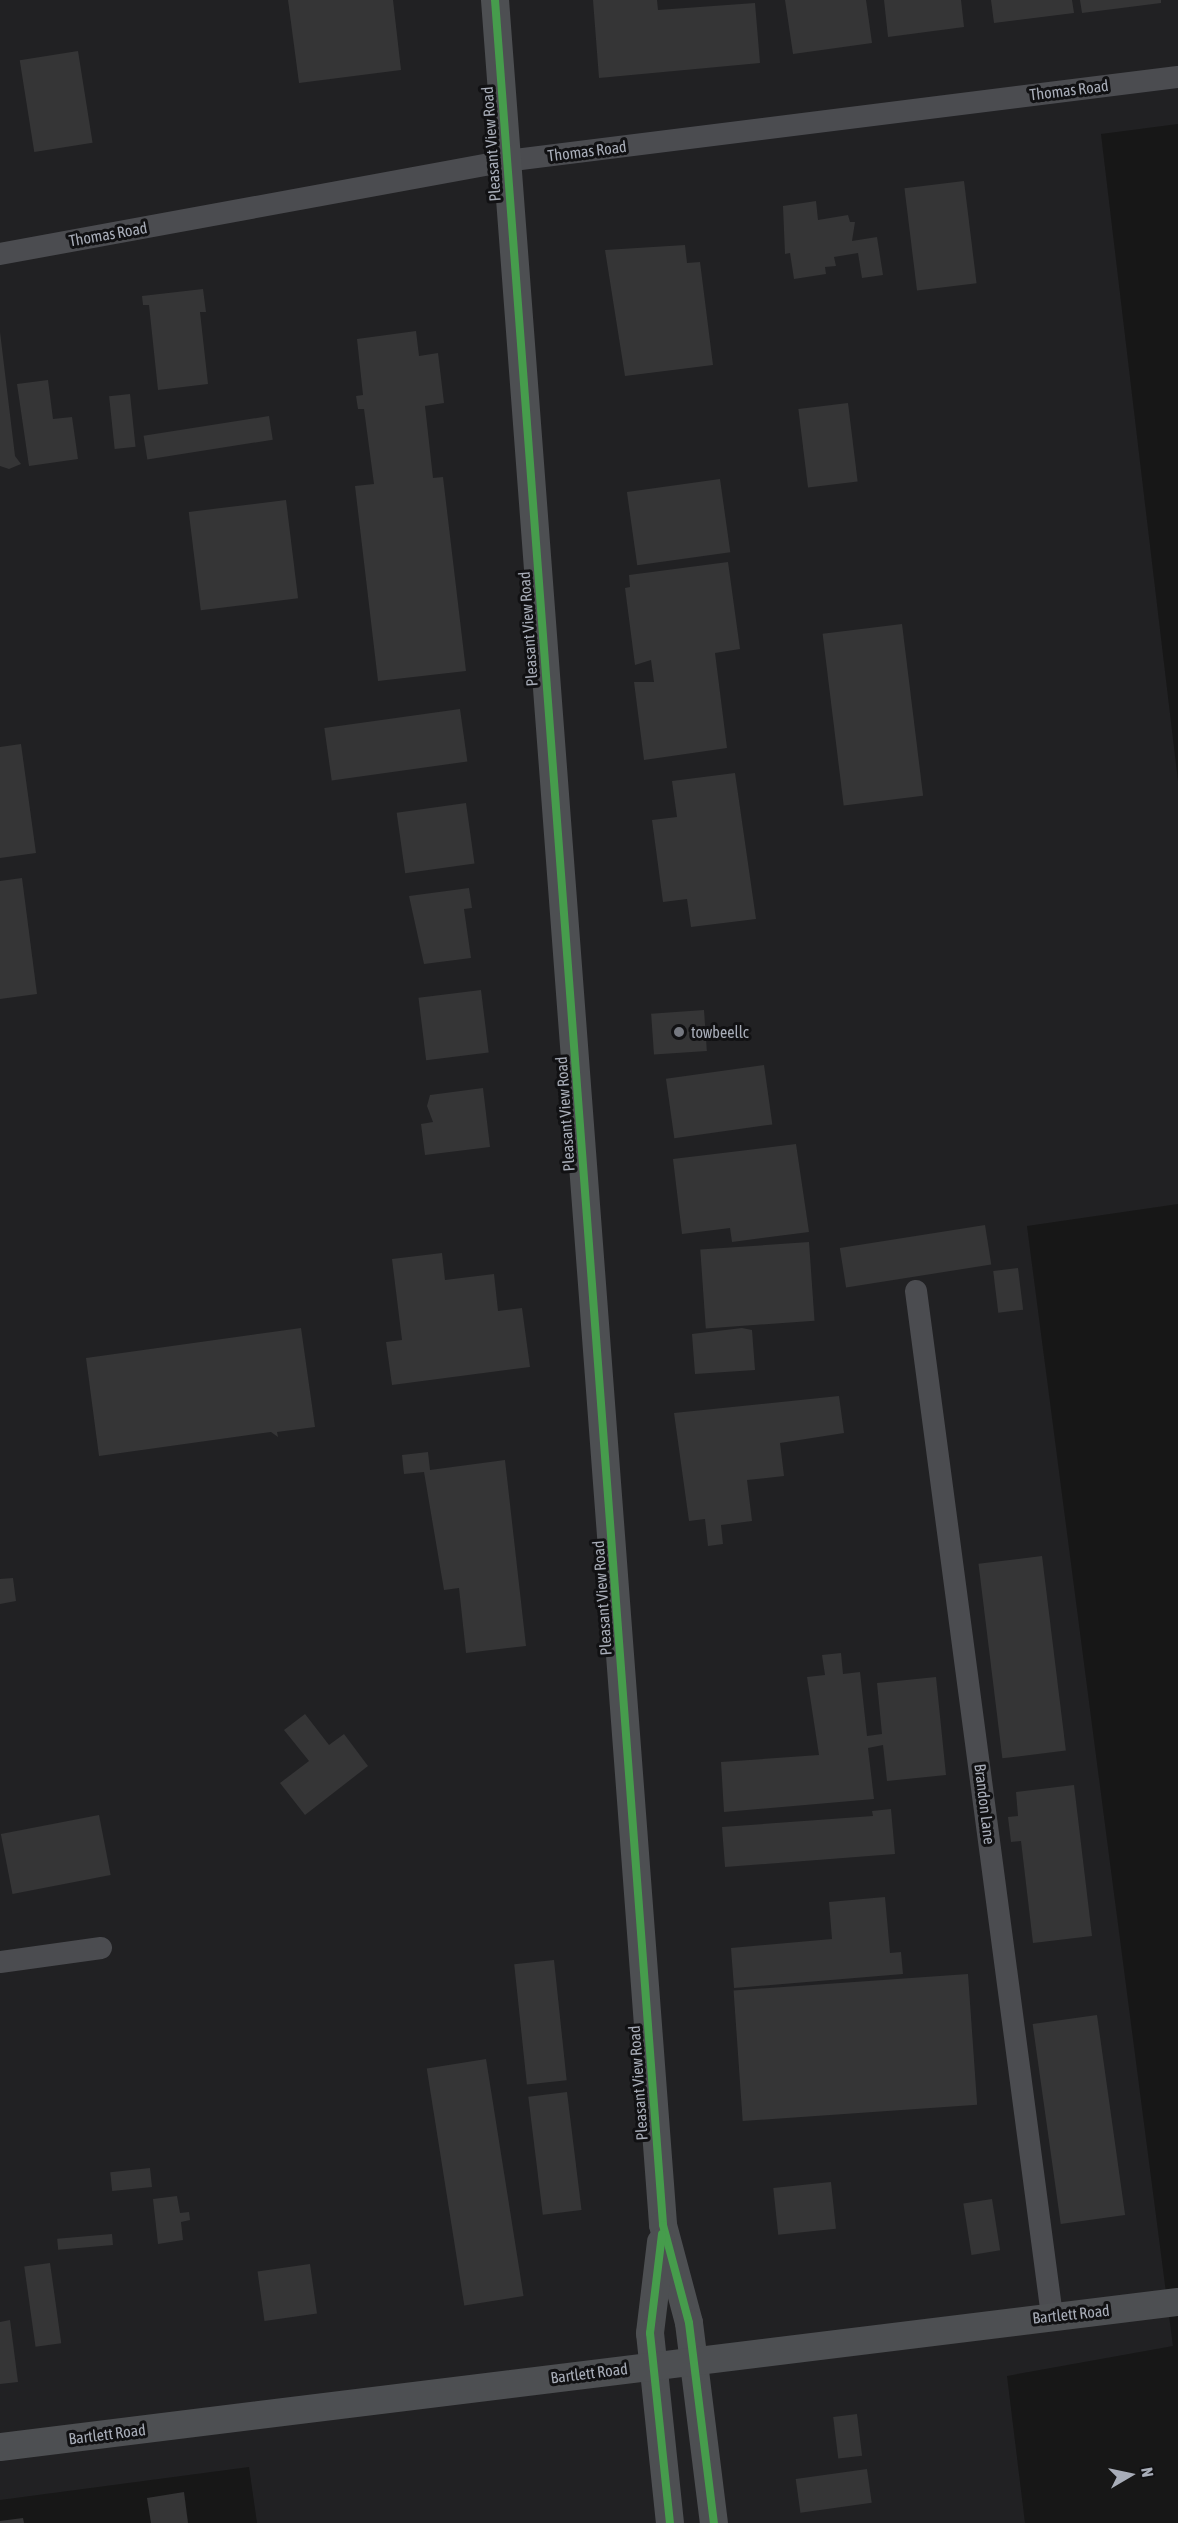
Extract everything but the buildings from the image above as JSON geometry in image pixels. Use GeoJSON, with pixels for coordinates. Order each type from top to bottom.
{"type":"FeatureCollection","features":[{"type":"Feature","properties":{"kind":"main road","name":"Pleasant View Road"},"geometry":{"type":"LineString","coordinates":[[495,0],[663,2225],[693,2360],[714,2523]]}},
{"type":"Feature","properties":{"kind":"main road","name":"Pleasant View Road"},"geometry":{"type":"LineString","coordinates":[[663,2225],[652,2365],[670,2523]]}},
{"type":"Feature","properties":{"kind":"main road","name":"Bartlett Road"},"geometry":{"type":"LineString","coordinates":[[0,2447],[1178,2302]]}},
{"type":"Feature","properties":{"kind":"street","name":"Thomas Road"},"geometry":{"type":"LineString","coordinates":[[0,254],[506,161],[1178,76]]}},
{"type":"Feature","properties":{"kind":"street","name":"Brandon Lane"},"geometry":{"type":"LineString","coordinates":[[916,1291],[1052,2316]]}},
{"type":"Feature","properties":{"kind":"street"},"geometry":{"type":"LineString","coordinates":[[0,1962],[101,1948]]}},
{"type":"Feature","properties":{"kind":"shaded area"},"geometry":{"type":"Polygon","coordinates":[[[0,0],[1178,0],[1178,124],[1101,134],[1178,781],[1178,1204],[1027,1226],[1173,2346],[1007,2376],[1025,2523],[257,2523],[249,2467],[0,2500],[0,0]]]}},
{"type":"Feature","properties":{"kind":"cycle path"},"geometry":{"type":"LineString","coordinates":[[495,0],[663,2225],[689,2323],[714,2523]]}},
{"type":"Feature","properties":{"kind":"cycle path"},"geometry":{"type":"LineString","coordinates":[[662,2234],[650,2333],[670,2523]]}},
{"type":"Feature","properties":{"kind":"place","name":"towbeellc"},"geometry":{"type":"Point","coordinates":[679,1032]}}]}
